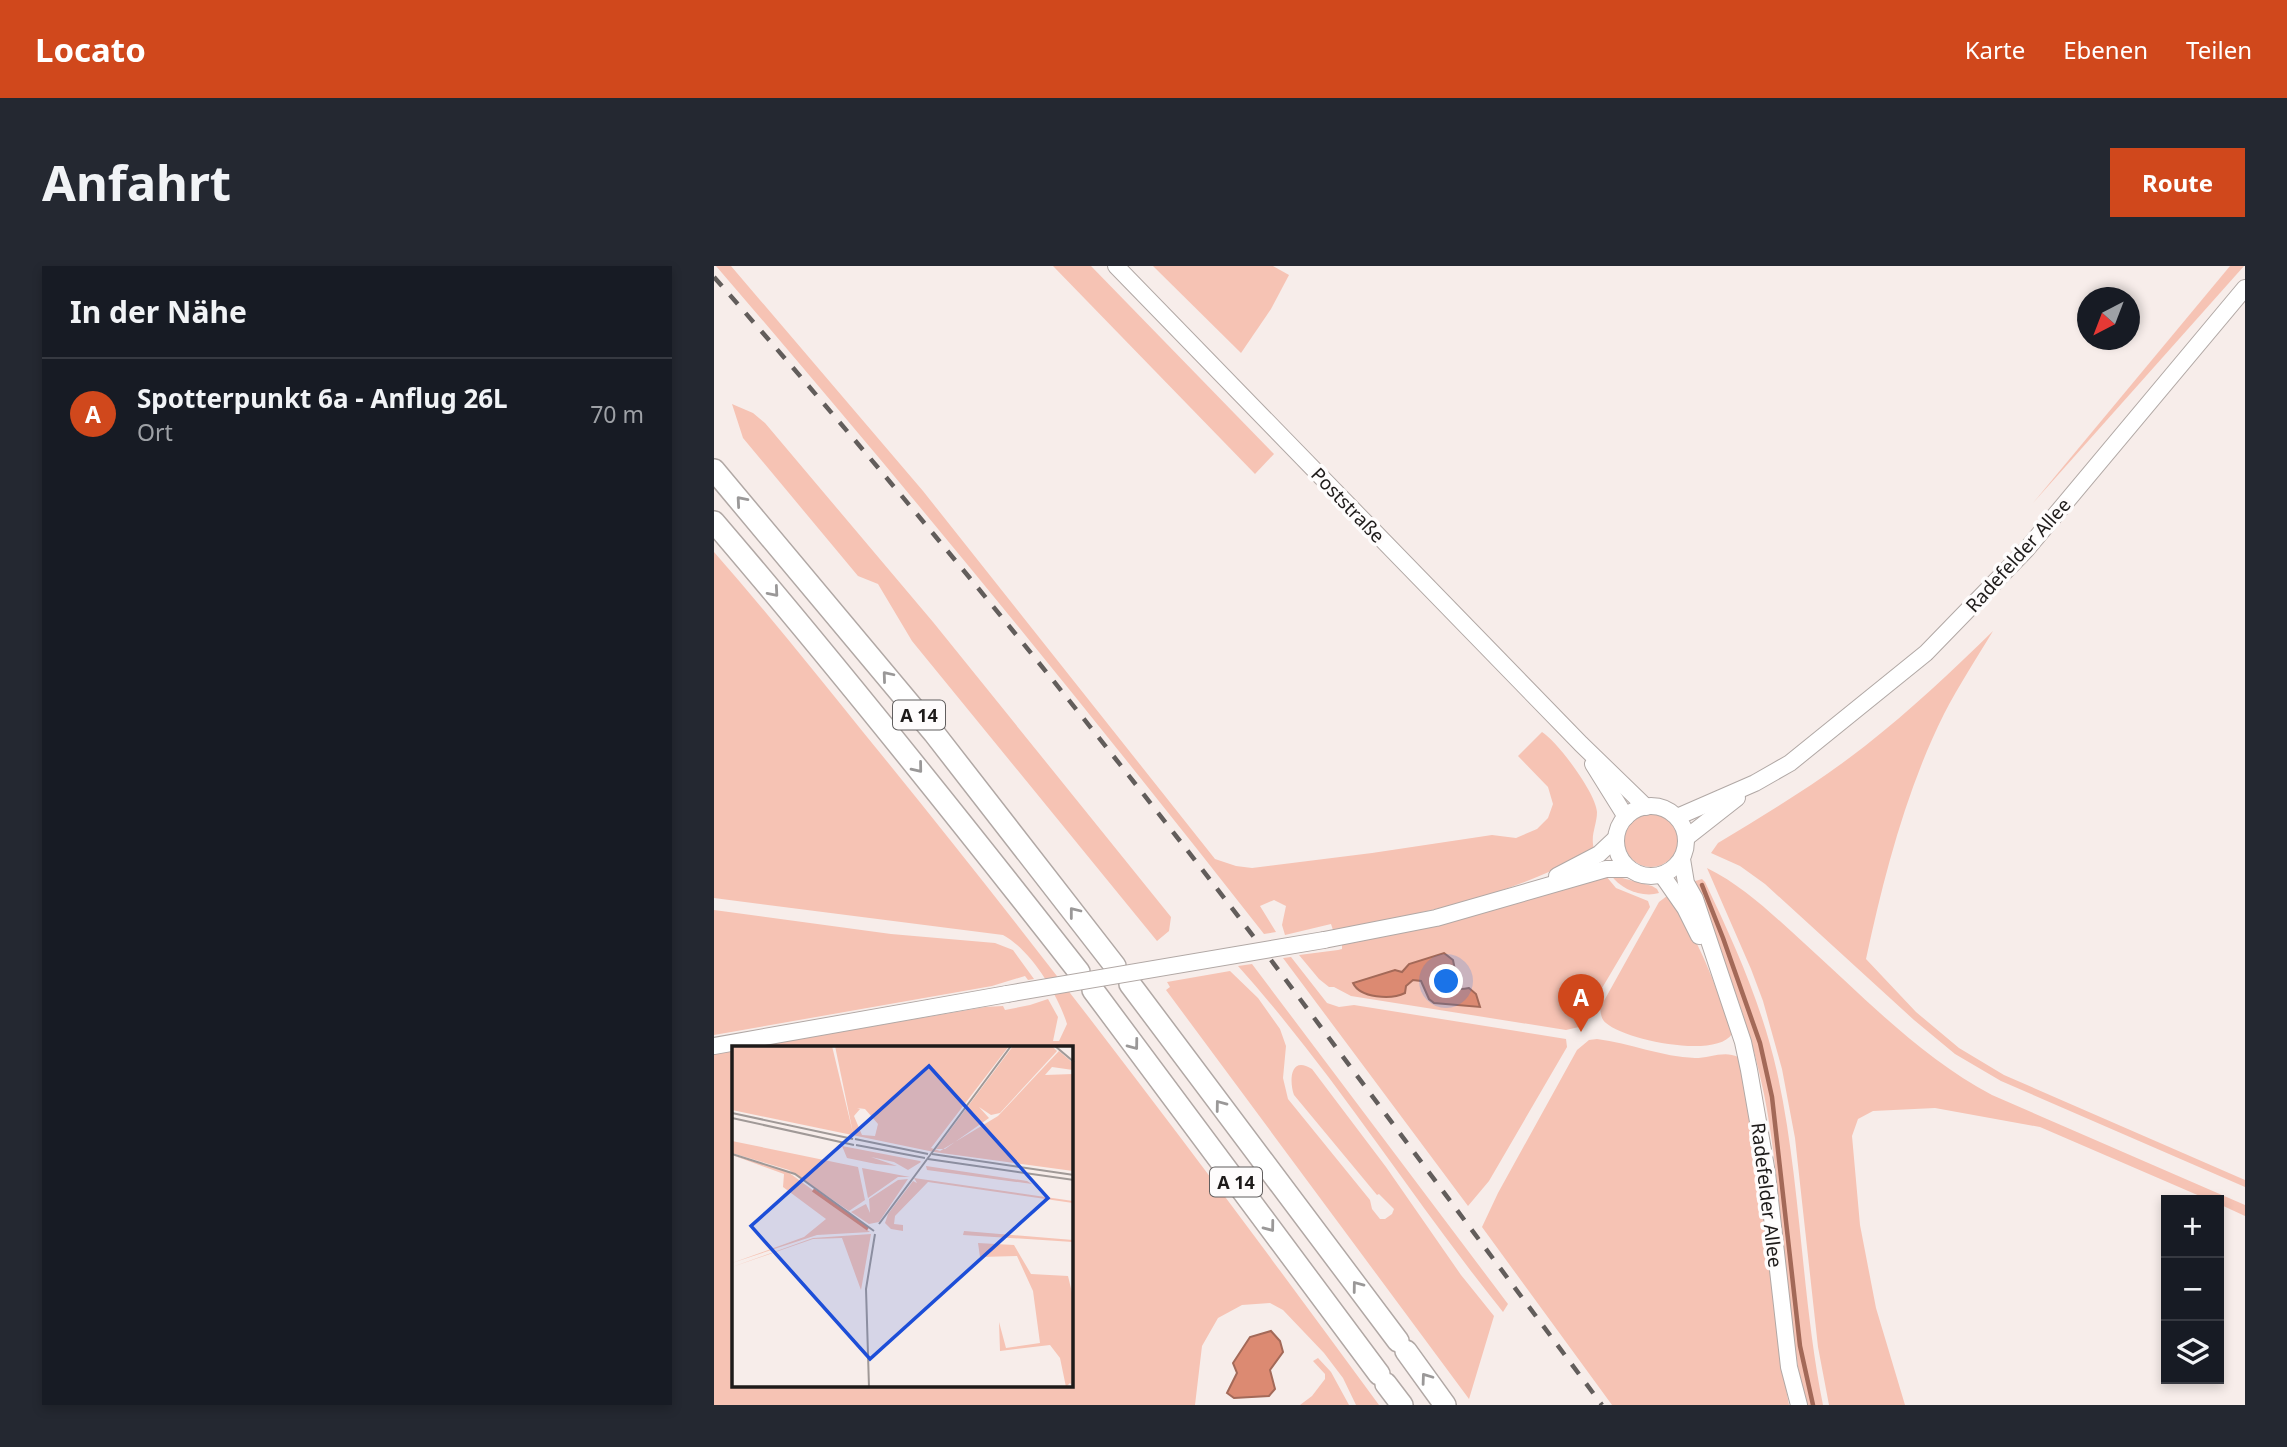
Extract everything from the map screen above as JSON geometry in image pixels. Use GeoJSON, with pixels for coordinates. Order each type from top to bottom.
{"type":"FeatureCollection","features":[{"type":"Feature","properties":{"kind":"highway","name":"A 14"},"geometry":{"type":"LineString","coordinates":[[714,470],[934,733],[1115,966]]}},
{"type":"Feature","properties":{"kind":"highway","name":"A 14"},"geometry":{"type":"LineString","coordinates":[[714,522],[816,641],[1079,972]]}},
{"type":"Feature","properties":{"kind":"highway","name":"A 14"},"geometry":{"type":"LineString","coordinates":[[1129,984],[1446,1405]]}},
{"type":"Feature","properties":{"kind":"highway","name":"A 14"},"geometry":{"type":"LineString","coordinates":[[1093,990],[1402,1405]]}},
{"type":"Feature","properties":{"kind":"main road","name":"Poststraße"},"geometry":{"type":"LineString","coordinates":[[1116,266],[1581,744],[1646,807]]}},
{"type":"Feature","properties":{"kind":"main road","name":"Radefelder Allee"},"geometry":{"type":"LineString","coordinates":[[1755,783],[1790,763],[1926,653],[1964,615],[2026,550],[2245,288]]}},
{"type":"Feature","properties":{"kind":"main road","name":"Poststraße"},"geometry":{"type":"LineString","coordinates":[[1581,744],[1626,817]]}},
{"type":"Feature","properties":{"kind":"main road"},"geometry":{"type":"LineString","coordinates":[[1677,817],[1755,783]]}},
{"type":"Feature","properties":{"kind":"main road"},"geometry":{"type":"LineString","coordinates":[[1686,838],[1755,783]]}},
{"type":"Feature","properties":{"kind":"main road"},"geometry":{"type":"LineString","coordinates":[[1646,807],[1657,807],[1677,817],[1684,827],[1686,838],[1682,859],[1670,871],[1651,877],[1629,869],[1617,850],[1616,838],[1626,817],[1646,807]]}},
{"type":"Feature","properties":{"kind":"main road"},"geometry":{"type":"LineString","coordinates":[[1525,891],[1599,854],[1616,838]]}},
{"type":"Feature","properties":{"kind":"main road","name":"Radefelder Allee"},"geometry":{"type":"LineString","coordinates":[[1682,859],[1686,883],[1695,900],[1749,1070],[1768,1173],[1789,1367],[1799,1405]]}},
{"type":"Feature","properties":{"kind":"main road"},"geometry":{"type":"LineString","coordinates":[[714,1046],[1324,940],[1436,918],[1605,869],[1629,869]]}},
{"type":"Feature","properties":{"kind":"main road","name":"Radefelder Allee"},"geometry":{"type":"LineString","coordinates":[[1662,875],[1685,908],[1724,987]]}},
{"type":"Feature","properties":{"kind":"shaded area"},"geometry":{"type":"Polygon","coordinates":[[[716,266],[731,266],[923,491],[1215,859],[1252,868],[1492,835],[1516,838],[1537,829],[1548,818],[1553,804],[1548,787],[1518,756],[1542,732],[1575,768],[1595,803],[1597,812],[1594,849],[1579,859],[1525,882],[1471,900],[1333,930],[1331,924],[1285,935],[1282,925],[1286,906],[1274,900],[1260,906],[1276,932],[1264,934],[994,597],[716,266]]]}},
{"type":"Feature","properties":{"kind":"shaded area"},"geometry":{"type":"Polygon","coordinates":[[[1053,266],[1091,266],[1274,454],[1255,474],[1053,266]]]}},
{"type":"Feature","properties":{"kind":"shaded area"},"geometry":{"type":"Polygon","coordinates":[[[1153,266],[1273,266],[1289,275],[1271,309],[1241,353],[1153,266]]]}},
{"type":"Feature","properties":{"kind":"shaded area"},"geometry":{"type":"Polygon","coordinates":[[[2230,266],[2244,266],[2033,503],[2230,266]]]}},
{"type":"Feature","properties":{"kind":"shaded area"},"geometry":{"type":"Polygon","coordinates":[[[732,404],[753,413],[765,423],[933,622],[1171,917],[1169,931],[1157,941],[912,641],[878,584],[858,576],[743,438],[732,404]]]}},
{"type":"Feature","properties":{"kind":"shaded area"},"geometry":{"type":"Polygon","coordinates":[[[714,552],[930,814],[1061,981],[1379,1405],[1356,1405],[1343,1378],[1324,1353],[1283,1310],[1270,1303],[1242,1305],[1218,1318],[1202,1346],[1195,1405],[714,1405],[714,1053],[732,1050],[732,1388],[1073,1388],[1073,1046],[758,1046],[985,1007],[1003,1006],[1005,1010],[1048,999],[1058,1017],[1053,1041],[1059,1041],[1067,1024],[1042,974],[1024,951],[1003,935],[714,898],[714,552]]]}},
{"type":"Feature","properties":{"kind":"shaded area"},"geometry":{"type":"Polygon","coordinates":[[[1993,631],[1944,714],[1918,773],[1880,896],[1866,959],[1916,1012],[1959,1048],[2004,1075],[2245,1180],[2245,1187],[2001,1081],[1955,1054],[1765,884],[1740,866],[1711,853],[1718,843],[1811,785],[1865,746],[1931,690],[1993,631]]]}},
{"type":"Feature","properties":{"kind":"shaded area"},"geometry":{"type":"Polygon","coordinates":[[[1656,813],[1666,817],[1674,825],[1678,840],[1674,855],[1666,863],[1646,867],[1636,863],[1628,855],[1624,835],[1628,825],[1636,817],[1656,813]]]}},
{"type":"Feature","properties":{"kind":"shaded area"},"geometry":{"type":"Polygon","coordinates":[[[1707,868],[1758,902],[1894,1025],[1966,1080],[1992,1095],[2222,1195],[2197,1195],[2040,1127],[1935,1108],[1873,1111],[1858,1119],[1852,1136],[1860,1225],[1876,1308],[1905,1405],[1829,1405],[1818,1347],[1795,1138],[1782,1069],[1751,969],[1707,868]]]}},
{"type":"Feature","properties":{"kind":"shaded area"},"geometry":{"type":"Polygon","coordinates":[[[1611,875],[1652,886],[1659,893],[1632,891],[1611,875]]]}},
{"type":"Feature","properties":{"kind":"shaded area"},"geometry":{"type":"Polygon","coordinates":[[[1606,876],[1616,888],[1648,901],[1650,907],[1579,1027],[1566,1030],[1351,996],[1329,987],[1299,955],[1338,950],[1342,949],[1342,945],[1479,914],[1606,876]]]}},
{"type":"Feature","properties":{"kind":"shaded area"},"geometry":{"type":"Polygon","coordinates":[[[1702,879],[1746,975],[1764,1023],[1777,1072],[1791,1155],[1810,1322],[1823,1405],[1805,1405],[1790,1317],[1775,1167],[1764,1094],[1758,1066],[1724,960],[1692,882],[1702,879]]]}},
{"type":"Feature","properties":{"kind":"shaded area"},"geometry":{"type":"Polygon","coordinates":[[[1667,896],[1688,928],[1713,980],[1732,1034],[1723,1041],[1690,1046],[1650,1041],[1616,1029],[1602,1018],[1600,1008],[1659,902],[1667,896]]]}},
{"type":"Feature","properties":{"kind":"shaded area"},"geometry":{"type":"Polygon","coordinates":[[[714,910],[891,934],[995,943],[1013,950],[1034,979],[1028,980],[1025,976],[992,986],[714,1035],[714,910]]]}},
{"type":"Feature","properties":{"kind":"shaded area"},"geometry":{"type":"Polygon","coordinates":[[[1444,953],[1453,960],[1455,970],[1450,982],[1458,989],[1469,988],[1476,994],[1480,1007],[1434,1003],[1429,999],[1421,981],[1413,980],[1406,986],[1405,993],[1384,997],[1362,992],[1353,983],[1395,970],[1402,972],[1409,964],[1444,953]]]}},
{"type":"Feature","properties":{"kind":"shaded area"},"geometry":{"type":"Polygon","coordinates":[[[1291,957],[1327,1003],[1339,1007],[1354,1005],[1566,1039],[1567,1047],[1489,1181],[1468,1206],[1283,958],[1291,957]]]}},
{"type":"Feature","properties":{"kind":"shaded area"},"geometry":{"type":"Polygon","coordinates":[[[1252,964],[1508,1304],[1503,1312],[1308,1050],[1238,966],[1252,964]]]}},
{"type":"Feature","properties":{"kind":"shaded area"},"geometry":{"type":"Polygon","coordinates":[[[1230,971],[1258,998],[1280,1029],[1286,1046],[1283,1078],[1288,1099],[1370,1200],[1372,1209],[1380,1219],[1385,1219],[1394,1209],[1377,1195],[1294,1095],[1292,1077],[1295,1067],[1299,1065],[1312,1069],[1386,1167],[1461,1275],[1494,1316],[1469,1399],[1166,990],[1170,987],[1167,982],[1230,971]]]}},
{"type":"Feature","properties":{"kind":"shaded area"},"geometry":{"type":"Polygon","coordinates":[[[1597,1039],[1683,1057],[1700,1058],[1728,1054],[1738,1057],[1754,1143],[1775,1318],[1789,1405],[1612,1405],[1482,1227],[1577,1050],[1589,1040],[1597,1039]]]}},
{"type":"Feature","properties":{"kind":"shaded area"},"geometry":{"type":"Polygon","coordinates":[[[2224,1196],[2245,1205],[2245,1216],[2224,1206],[2224,1196]]]}},
{"type":"Feature","properties":{"kind":"shaded area"},"geometry":{"type":"Polygon","coordinates":[[[1271,1331],[1280,1341],[1283,1352],[1270,1370],[1275,1389],[1269,1396],[1234,1398],[1227,1393],[1237,1373],[1233,1363],[1250,1337],[1271,1331]]]}},
{"type":"Feature","properties":{"kind":"shaded area"},"geometry":{"type":"Polygon","coordinates":[[[1318,1358],[1331,1372],[1349,1405],[1300,1405],[1312,1396],[1325,1379],[1325,1374],[1313,1361],[1318,1358]]]}},
{"type":"Feature","properties":{"kind":"waterway"},"geometry":{"type":"LineString","coordinates":[[1702,885],[1760,1043],[1772,1097],[1800,1346],[1813,1405]]}},
{"type":"Feature","properties":{"kind":"railway"},"geometry":{"type":"LineString","coordinates":[[714,277],[992,604],[1257,941]]}},
{"type":"Feature","properties":{"kind":"railway"},"geometry":{"type":"LineString","coordinates":[[1271,960],[1602,1405]]}},
{"type":"Feature","properties":{"kind":"place","name":"Spotterpunkt 6a - Anflug 26L"},"geometry":{"type":"Point","coordinates":[1581,1032]}}]}
